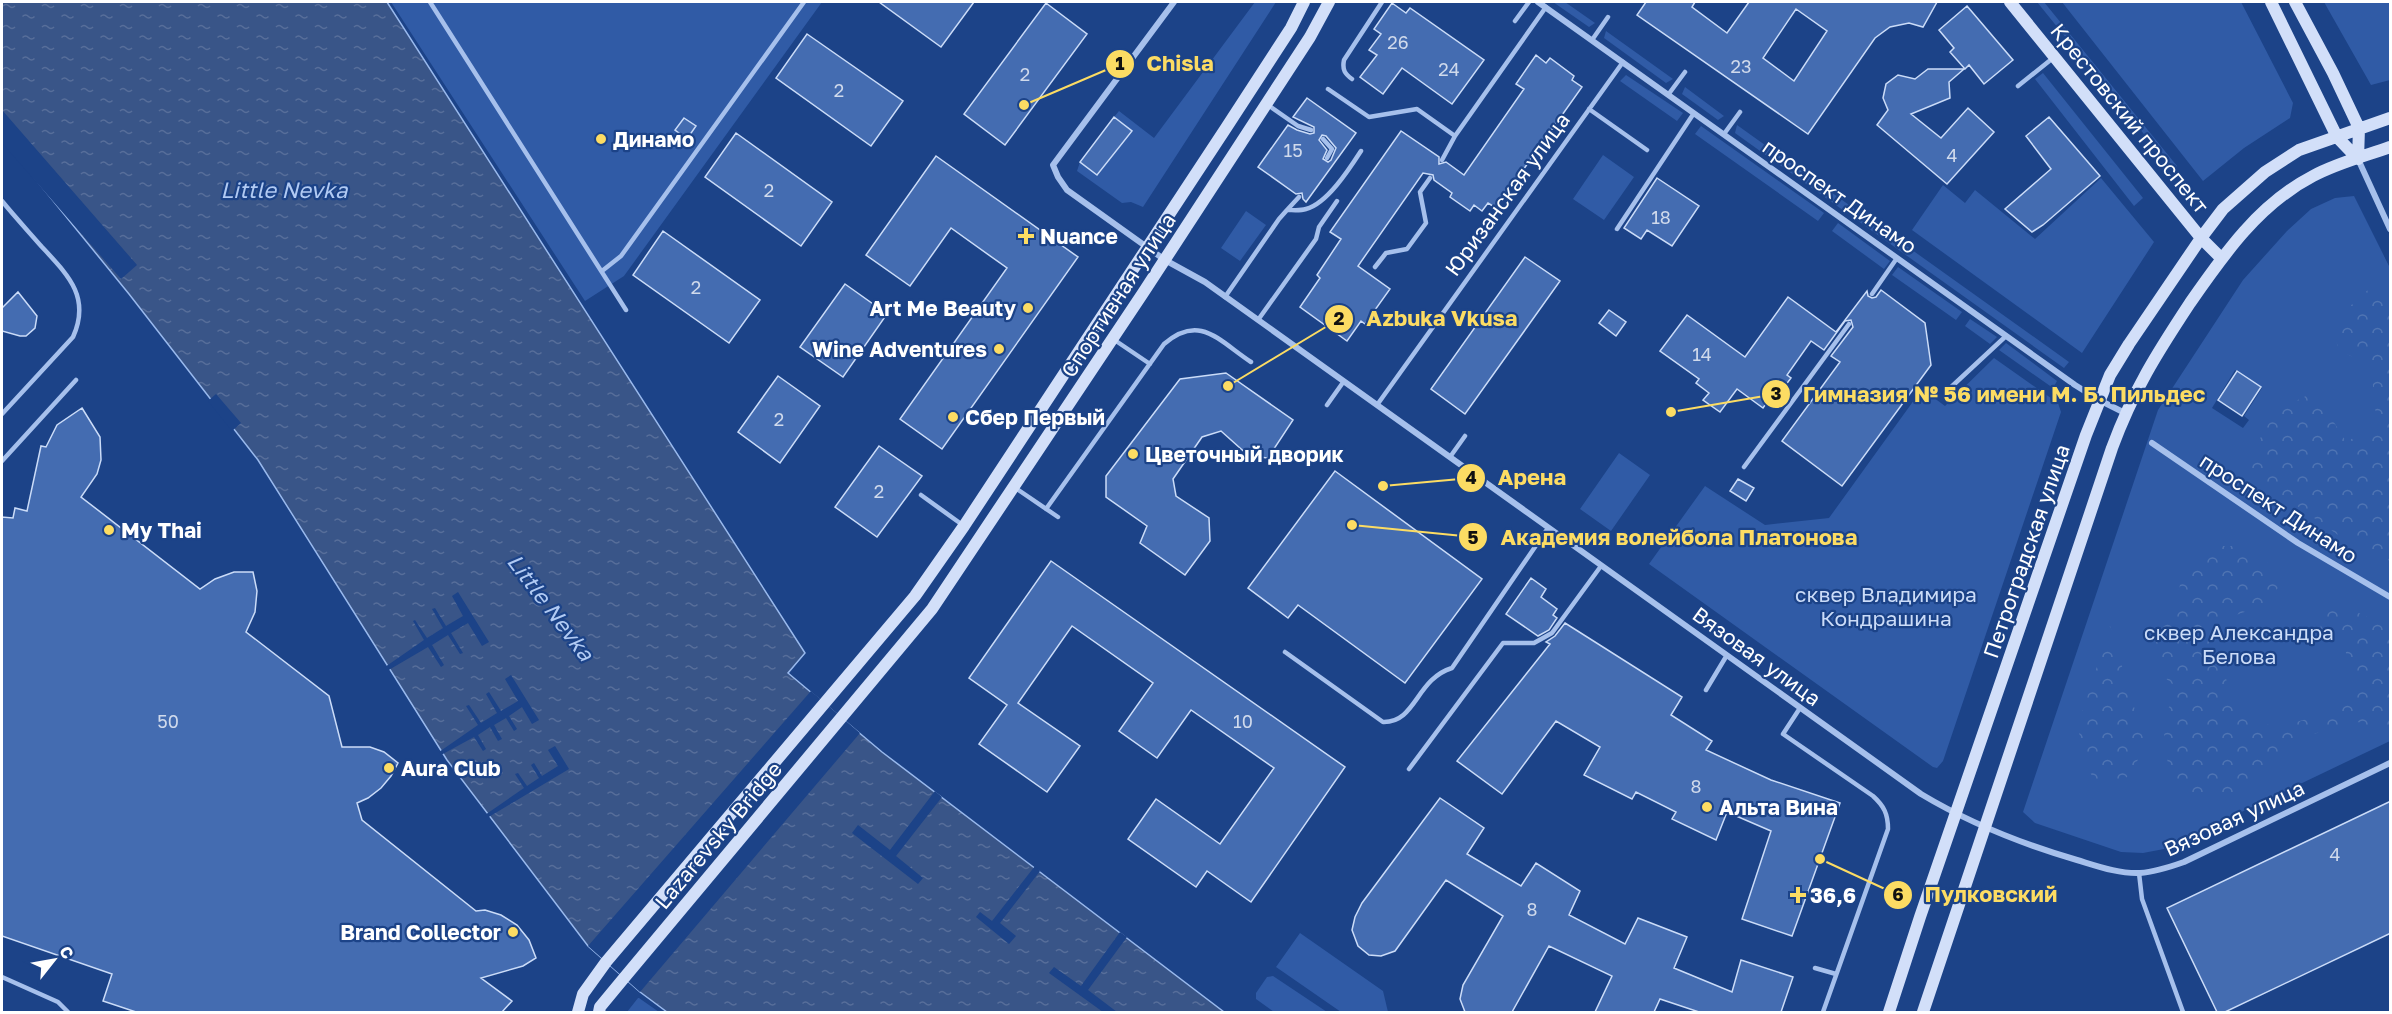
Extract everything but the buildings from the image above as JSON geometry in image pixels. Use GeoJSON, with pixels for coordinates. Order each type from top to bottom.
{"type":"FeatureCollection","features":[{"type":"Feature","properties":{"kind":"street","name":"Спортивная улица"},"geometry":{"type":"LineString","coordinates":[[1156,254],[1067,190],[1053,165],[1174,2]]}},
{"type":"Feature","properties":{"kind":"street","name":"Спортивная улица"},"geometry":{"type":"LineString","coordinates":[[843,718],[932,609],[1113,339],[1156,254],[1291,28],[1304,2]]}},
{"type":"Feature","properties":{"kind":"street","name":"Спортивная улица"},"geometry":{"type":"LineString","coordinates":[[825,703],[915,596],[1156,254],[1266,104],[1310,37],[1329,2]]}},
{"type":"Feature","properties":{"kind":"street","name":"проспект Динамо"},"geometry":{"type":"LineString","coordinates":[[1538,2],[2006,336],[2099,400],[2125,413]]}},
{"type":"Feature","properties":{"kind":"street","name":"Крестовский проспект"},"geometry":{"type":"LineString","coordinates":[[2010,2],[2200,238],[2221,258]]}},
{"type":"Feature","properties":{"kind":"street"},"geometry":{"type":"LineString","coordinates":[[2271,2],[2337,137],[2358,159],[2391,230]]}},
{"type":"Feature","properties":{"kind":"street"},"geometry":{"type":"LineString","coordinates":[[2295,2],[2333,73],[2359,129],[2358,159]]}},
{"type":"Feature","properties":{"kind":"street","name":"Петроградская улица"},"geometry":{"type":"LineString","coordinates":[[1890,1012],[1955,814],[2099,400],[2110,375],[2128,344],[2200,238],[2223,209],[2265,172],[2300,150],[2391,118]]}},
{"type":"Feature","properties":{"kind":"street"},"geometry":{"type":"LineString","coordinates":[[1923,1012],[2125,413],[2153,359],[2221,258],[2244,231],[2282,196],[2314,175],[2391,147]]}},
{"type":"Feature","properties":{"kind":"street","name":"Вязовая улица"},"geometry":{"type":"LineString","coordinates":[[1156,254],[1205,282],[1921,794],[1955,814],[2023,844],[2110,869],[2139,873],[2162,869],[2184,862],[2391,763]]}},
{"type":"Feature","properties":{"kind":"street","name":"проспект Динамо"},"geometry":{"type":"LineString","coordinates":[[2152,443],[2298,543],[2361,582],[2391,597]]}},
{"type":"Feature","properties":{"kind":"street","name":"Lazarevsky Bridge"},"geometry":{"type":"LineString","coordinates":[[578,1012],[583,994],[606,963],[825,703]]}},
{"type":"Feature","properties":{"kind":"street","name":"Lazarevsky Bridge"},"geometry":{"type":"LineString","coordinates":[[599,1012],[600,1007],[624,978],[843,718]]}},
{"type":"Feature","properties":{"kind":"lane"},"geometry":{"type":"LineString","coordinates":[[430,2],[626,310]]}},
{"type":"Feature","properties":{"kind":"lane"},"geometry":{"type":"LineString","coordinates":[[602,272],[621,256],[804,2]]}},
{"type":"Feature","properties":{"kind":"lane"},"geometry":{"type":"LineString","coordinates":[[1353,80],[1346,75],[1343,67],[1344,60],[1382,2]]}},
{"type":"Feature","properties":{"kind":"lane"},"geometry":{"type":"LineString","coordinates":[[1515,21],[1529,2]]}},
{"type":"Feature","properties":{"kind":"lane"},"geometry":{"type":"LineString","coordinates":[[1442,160],[1455,136],[1546,7]]}},
{"type":"Feature","properties":{"kind":"lane"},"geometry":{"type":"LineString","coordinates":[[1592,40],[1608,17]]}},
{"type":"Feature","properties":{"kind":"lane"},"geometry":{"type":"LineString","coordinates":[[2018,86],[2055,56]]}},
{"type":"Feature","properties":{"kind":"lane","name":"Юризанская улица"},"geometry":{"type":"LineString","coordinates":[[1377,405],[1623,62]]}},
{"type":"Feature","properties":{"kind":"lane"},"geometry":{"type":"LineString","coordinates":[[1668,95],[1685,72]]}},
{"type":"Feature","properties":{"kind":"lane"},"geometry":{"type":"LineString","coordinates":[[1328,89],[1369,117],[1417,109],[1455,136]]}},
{"type":"Feature","properties":{"kind":"lane"},"geometry":{"type":"LineString","coordinates":[[1266,104],[1298,126],[1311,130]]}},
{"type":"Feature","properties":{"kind":"lane"},"geometry":{"type":"LineString","coordinates":[[1589,109],[1647,150]]}},
{"type":"Feature","properties":{"kind":"lane"},"geometry":{"type":"LineString","coordinates":[[1724,134],[1740,112]]}},
{"type":"Feature","properties":{"kind":"lane"},"geometry":{"type":"LineString","coordinates":[[1617,229],[1694,113]]}},
{"type":"Feature","properties":{"kind":"lane"},"geometry":{"type":"LineString","coordinates":[[1323,139],[1332,149],[1328,158]]}},
{"type":"Feature","properties":{"kind":"lane"},"geometry":{"type":"LineString","coordinates":[[1287,210],[1304,210],[1311,207],[1338,185],[1361,151]]}},
{"type":"Feature","properties":{"kind":"lane"},"geometry":{"type":"LineString","coordinates":[[1375,267],[1386,253],[1407,249],[1426,223],[1420,192],[1430,178]]}},
{"type":"Feature","properties":{"kind":"lane"},"geometry":{"type":"LineString","coordinates":[[1225,297],[1279,219],[1299,197]]}},
{"type":"Feature","properties":{"kind":"lane"},"geometry":{"type":"LineString","coordinates":[[2,201],[70,278],[78,298],[80,313],[79,324],[73,337],[2,414]]}},
{"type":"Feature","properties":{"kind":"lane"},"geometry":{"type":"LineString","coordinates":[[1258,320],[1316,239],[1319,227],[1337,201]]}},
{"type":"Feature","properties":{"kind":"lane"},"geometry":{"type":"LineString","coordinates":[[1872,294],[1897,258]]}},
{"type":"Feature","properties":{"kind":"lane"},"geometry":{"type":"LineString","coordinates":[[1744,467],[1849,324]]}},
{"type":"Feature","properties":{"kind":"lane"},"geometry":{"type":"LineString","coordinates":[[1046,509],[1164,344],[1177,333],[1191,328],[1205,331],[1251,362]]}},
{"type":"Feature","properties":{"kind":"lane"},"geometry":{"type":"LineString","coordinates":[[1949,389],[2006,336]]}},
{"type":"Feature","properties":{"kind":"lane"},"geometry":{"type":"LineString","coordinates":[[1113,339],[1150,364]]}},
{"type":"Feature","properties":{"kind":"lane"},"geometry":{"type":"LineString","coordinates":[[2,461],[76,380]]}},
{"type":"Feature","properties":{"kind":"lane"},"geometry":{"type":"LineString","coordinates":[[1327,405],[1344,381]]}},
{"type":"Feature","properties":{"kind":"lane"},"geometry":{"type":"LineString","coordinates":[[1450,457],[1465,435]]}},
{"type":"Feature","properties":{"kind":"lane"},"geometry":{"type":"LineString","coordinates":[[1014,487],[1058,517]]}},
{"type":"Feature","properties":{"kind":"lane"},"geometry":{"type":"LineString","coordinates":[[921,495],[964,526]]}},
{"type":"Feature","properties":{"kind":"lane"},"geometry":{"type":"LineString","coordinates":[[1285,652],[1383,722],[1392,722],[1409,710],[1434,676],[1452,668],[1548,528]]}},
{"type":"Feature","properties":{"kind":"lane"},"geometry":{"type":"LineString","coordinates":[[1409,769],[1503,643],[1534,644],[1552,633],[1602,566]]}},
{"type":"Feature","properties":{"kind":"lane"},"geometry":{"type":"LineString","coordinates":[[1706,690],[1727,656]]}},
{"type":"Feature","properties":{"kind":"lane"},"geometry":{"type":"LineString","coordinates":[[1800,708],[1783,734],[1873,796],[1883,805],[1888,816],[1888,829],[1823,1012]]}},
{"type":"Feature","properties":{"kind":"lane"},"geometry":{"type":"LineString","coordinates":[[2139,873],[2142,899],[2183,1012]]}},
{"type":"Feature","properties":{"kind":"lane"},"geometry":{"type":"LineString","coordinates":[[1815,968],[1836,974]]}},
{"type":"Feature","properties":{"kind":"lane"},"geometry":{"type":"LineString","coordinates":[[2,977],[58,1002],[68,1012]]}},
{"type":"Feature","properties":{"kind":"green space","name":"Динамо"},"geometry":{"type":"Polygon","coordinates":[[[391,2],[822,2],[624,276],[585,301],[391,2]]]}},
{"type":"Feature","properties":{"kind":"green space"},"geometry":{"type":"Polygon","coordinates":[[[1255,2],[1276,2],[1143,207],[1131,202],[1122,203],[1077,171],[1080,162],[1098,175],[1131,131],[1114,117],[1119,111],[1154,138],[1255,2]]]}},
{"type":"Feature","properties":{"kind":"green space"},"geometry":{"type":"Polygon","coordinates":[[[1553,2],[1565,2],[1595,23],[1589,27],[1553,2]]]}},
{"type":"Feature","properties":{"kind":"green space"},"geometry":{"type":"Polygon","coordinates":[[[2037,2],[2044,2],[2177,166],[2173,170],[2037,2]]]}},
{"type":"Feature","properties":{"kind":"green space"},"geometry":{"type":"Polygon","coordinates":[[[2062,2],[2241,2],[2293,103],[2290,118],[2244,148],[2203,181],[2062,2]]]}},
{"type":"Feature","properties":{"kind":"green space"},"geometry":{"type":"Polygon","coordinates":[[[2324,2],[2390,2],[2390,80],[2371,85],[2324,2]]]}},
{"type":"Feature","properties":{"kind":"green space"},"geometry":{"type":"Polygon","coordinates":[[[1606,31],[1673,79],[1666,83],[1604,38],[1606,31]]]}},
{"type":"Feature","properties":{"kind":"green space"},"geometry":{"type":"Polygon","coordinates":[[[2043,73],[2143,198],[2134,206],[2035,79],[2043,73]]]}},
{"type":"Feature","properties":{"kind":"green space"},"geometry":{"type":"Polygon","coordinates":[[[1626,75],[1683,113],[1677,121],[1620,81],[1626,75]]]}},
{"type":"Feature","properties":{"kind":"green space"},"geometry":{"type":"Polygon","coordinates":[[[1685,87],[1724,116],[1718,120],[1682,94],[1685,87]]]}},
{"type":"Feature","properties":{"kind":"green space"},"geometry":{"type":"Polygon","coordinates":[[[1737,125],[2069,362],[2064,368],[1735,133],[1737,125]]]}},
{"type":"Feature","properties":{"kind":"green space"},"geometry":{"type":"Polygon","coordinates":[[[1701,126],[1824,213],[1818,221],[1695,134],[1701,126]]]}},
{"type":"Feature","properties":{"kind":"green space"},"geometry":{"type":"Polygon","coordinates":[[[1603,155],[1634,177],[1604,220],[1573,199],[1603,155]]]}},
{"type":"Feature","properties":{"kind":"green space"},"geometry":{"type":"Polygon","coordinates":[[[2101,178],[2154,242],[2082,353],[1912,230],[1943,185],[1965,203],[1975,190],[2035,239],[2101,178]]]}},
{"type":"Feature","properties":{"kind":"green space","name":"сквер Александра Белова"},"geometry":{"type":"Polygon","coordinates":[[[2354,196],[2390,268],[2390,741],[2164,849],[2143,853],[2121,852],[2035,823],[2023,812],[2158,410],[2243,280],[2287,231],[2311,209],[2335,198],[2354,196]],[[2235,370],[2212,408],[2243,428],[2249,420],[2244,416],[2262,388],[2235,370]]]}},
{"type":"Feature","properties":{"kind":"green space"},"geometry":{"type":"Polygon","coordinates":[[[1246,211],[1266,225],[1240,261],[1221,248],[1246,211]]]}},
{"type":"Feature","properties":{"kind":"green space"},"geometry":{"type":"Polygon","coordinates":[[[1838,223],[1890,261],[1884,269],[1832,231],[1838,223]]]}},
{"type":"Feature","properties":{"kind":"green space"},"geometry":{"type":"Polygon","coordinates":[[[1898,267],[1962,312],[1956,320],[1892,275],[1898,267]]]}},
{"type":"Feature","properties":{"kind":"green space"},"geometry":{"type":"Polygon","coordinates":[[[2384,287],[2390,300],[2390,561],[2338,535],[2248,471],[2267,426],[2282,410],[2306,396],[2330,416],[2345,440],[2364,437],[2376,417],[2372,376],[2361,361],[2339,350],[2334,334],[2348,308],[2370,288],[2384,287]]]}},
{"type":"Feature","properties":{"kind":"green space"},"geometry":{"type":"Polygon","coordinates":[[[1970,319],[1997,337],[1990,344],[1965,326],[1970,319]]]}},
{"type":"Feature","properties":{"kind":"green space"},"geometry":{"type":"Polygon","coordinates":[[[2006,343],[2057,381],[2053,388],[1999,350],[2006,343]]]}},
{"type":"Feature","properties":{"kind":"green space","name":"сквер Владимира Кондрашина"},"geometry":{"type":"Polygon","coordinates":[[[1994,358],[2058,403],[2061,412],[1943,761],[1937,768],[1649,564],[1705,486],[1765,525],[1829,518],[1922,389],[1945,406],[1994,358]]]}},
{"type":"Feature","properties":{"kind":"green space"},"geometry":{"type":"Polygon","coordinates":[[[1619,453],[1650,475],[1611,531],[1580,509],[1619,453]]]}},
{"type":"Feature","properties":{"kind":"green space"},"geometry":{"type":"Polygon","coordinates":[[[2208,546],[2234,546],[2266,561],[2282,583],[2264,605],[2225,619],[2213,645],[2228,684],[2247,720],[2278,727],[2318,716],[2355,691],[2344,644],[2321,630],[2319,613],[2334,601],[2390,628],[2390,729],[2376,730],[2358,722],[2302,737],[2281,749],[2266,772],[2243,792],[2201,802],[2171,781],[2164,741],[2165,713],[2180,691],[2162,675],[2150,640],[2160,619],[2176,610],[2184,574],[2208,546]]]}},
{"type":"Feature","properties":{"kind":"green space"},"geometry":{"type":"Polygon","coordinates":[[[2110,626],[2146,747],[2127,777],[2100,788],[2080,757],[2079,722],[2110,626]]]}},
{"type":"Feature","properties":{"kind":"green space"},"geometry":{"type":"Polygon","coordinates":[[[1300,933],[1383,991],[1388,1012],[1341,1012],[1276,967],[1300,933]]]}},
{"type":"Feature","properties":{"kind":"green space"},"geometry":{"type":"Polygon","coordinates":[[[1273,976],[1327,1012],[1274,1012],[1256,999],[1256,993],[1267,977],[1273,976]]]}},
{"type":"Feature","properties":{"kind":"green space"},"geometry":{"type":"Polygon","coordinates":[[[639,998],[659,1012],[627,1012],[639,998]]]}},
{"type":"Feature","properties":{"kind":"water","name":"Little Nevka"},"geometry":{"type":"Polygon","coordinates":[[[2,2],[387,2],[805,653],[788,673],[882,752],[1224,1012],[667,1012],[640,992],[588,946],[447,760],[258,460],[129,294],[2,138],[2,2]]]}},
{"type":"Feature","properties":{"kind":"pier"},"geometry":{"type":"Polygon","coordinates":[[[2,110],[137,265],[121,279],[2,143],[2,110]]]}},
{"type":"Feature","properties":{"kind":"pier"},"geometry":{"type":"Polygon","coordinates":[[[216,394],[241,423],[232,431],[208,401],[216,394]]]}},
{"type":"Feature","properties":{"kind":"pier"},"geometry":{"type":"Polygon","coordinates":[[[458,592],[489,642],[482,646],[468,623],[451,633],[463,653],[460,654],[448,635],[432,645],[444,665],[441,667],[428,647],[387,671],[385,667],[424,640],[413,621],[415,620],[427,638],[443,628],[432,609],[435,608],[446,626],[463,616],[452,596],[458,592]]]}},
{"type":"Feature","properties":{"kind":"pier"},"geometry":{"type":"Polygon","coordinates":[[[511,675],[539,720],[532,724],[522,707],[509,716],[517,729],[514,731],[506,718],[494,725],[502,739],[498,741],[490,727],[478,735],[486,749],[483,751],[474,737],[441,755],[439,752],[478,725],[466,706],[469,705],[481,723],[497,713],[486,694],[489,692],[501,711],[518,701],[505,679],[511,675]]]}},
{"type":"Feature","properties":{"kind":"pier"},"geometry":{"type":"Polygon","coordinates":[[[811,691],[860,733],[640,992],[588,946],[811,691]]]}},
{"type":"Feature","properties":{"kind":"pier"},"geometry":{"type":"Polygon","coordinates":[[[555,746],[569,769],[487,818],[485,815],[524,788],[515,774],[518,773],[527,786],[539,778],[531,765],[534,763],[542,776],[558,766],[548,750],[555,746]]]}},
{"type":"Feature","properties":{"kind":"pier"},"geometry":{"type":"Polygon","coordinates":[[[935,791],[942,797],[896,856],[923,878],[918,884],[852,833],[858,825],[890,850],[935,791]]]}},
{"type":"Feature","properties":{"kind":"pier"},"geometry":{"type":"Polygon","coordinates":[[[1035,866],[1040,871],[1000,923],[1016,936],[1009,944],[976,917],[980,912],[992,921],[1035,866]]]}},
{"type":"Feature","properties":{"kind":"pier"},"geometry":{"type":"Polygon","coordinates":[[[1120,932],[1127,937],[1088,990],[1117,1012],[1103,1012],[1049,973],[1054,967],[1081,986],[1120,932]]]}},
{"type":"Feature","properties":{"kind":"place","name":"Chisla"},"geometry":{"type":"Point","coordinates":[1024,105]}},
{"type":"Feature","properties":{"kind":"place","name":"Динамо"},"geometry":{"type":"Point","coordinates":[601,139]}},
{"type":"Feature","properties":{"kind":"place","name":"Nuance"},"geometry":{"type":"Point","coordinates":[1026,236]}},
{"type":"Feature","properties":{"kind":"place","name":"Art Me Beauty"},"geometry":{"type":"Point","coordinates":[1028,308]}},
{"type":"Feature","properties":{"kind":"place","name":"Wine Adventures"},"geometry":{"type":"Point","coordinates":[999,349]}},
{"type":"Feature","properties":{"kind":"place","name":"Azbuka Vkusa"},"geometry":{"type":"Point","coordinates":[1228,386]}},
{"type":"Feature","properties":{"kind":"place","name":"Гимназия № 56 имени М. Б. Пильдес"},"geometry":{"type":"Point","coordinates":[1671,412]}},
{"type":"Feature","properties":{"kind":"place","name":"Сбер Первый"},"geometry":{"type":"Point","coordinates":[953,417]}},
{"type":"Feature","properties":{"kind":"place","name":"Цветочный дворик"},"geometry":{"type":"Point","coordinates":[1133,454]}},
{"type":"Feature","properties":{"kind":"place","name":"Арена"},"geometry":{"type":"Point","coordinates":[1383,486]}},
{"type":"Feature","properties":{"kind":"place","name":"Академия волейбола Платонова"},"geometry":{"type":"Point","coordinates":[1352,525]}},
{"type":"Feature","properties":{"kind":"place","name":"My Thai"},"geometry":{"type":"Point","coordinates":[109,530]}},
{"type":"Feature","properties":{"kind":"place","name":"Aura Club"},"geometry":{"type":"Point","coordinates":[389,768]}},
{"type":"Feature","properties":{"kind":"place","name":"Альта Вина"},"geometry":{"type":"Point","coordinates":[1707,807]}},
{"type":"Feature","properties":{"kind":"place","name":"Пулковский"},"geometry":{"type":"Point","coordinates":[1820,859]}},
{"type":"Feature","properties":{"kind":"place","name":"36,6"},"geometry":{"type":"Point","coordinates":[1798,895]}},
{"type":"Feature","properties":{"kind":"place","name":"Brand Collector"},"geometry":{"type":"Point","coordinates":[513,932]}}]}
